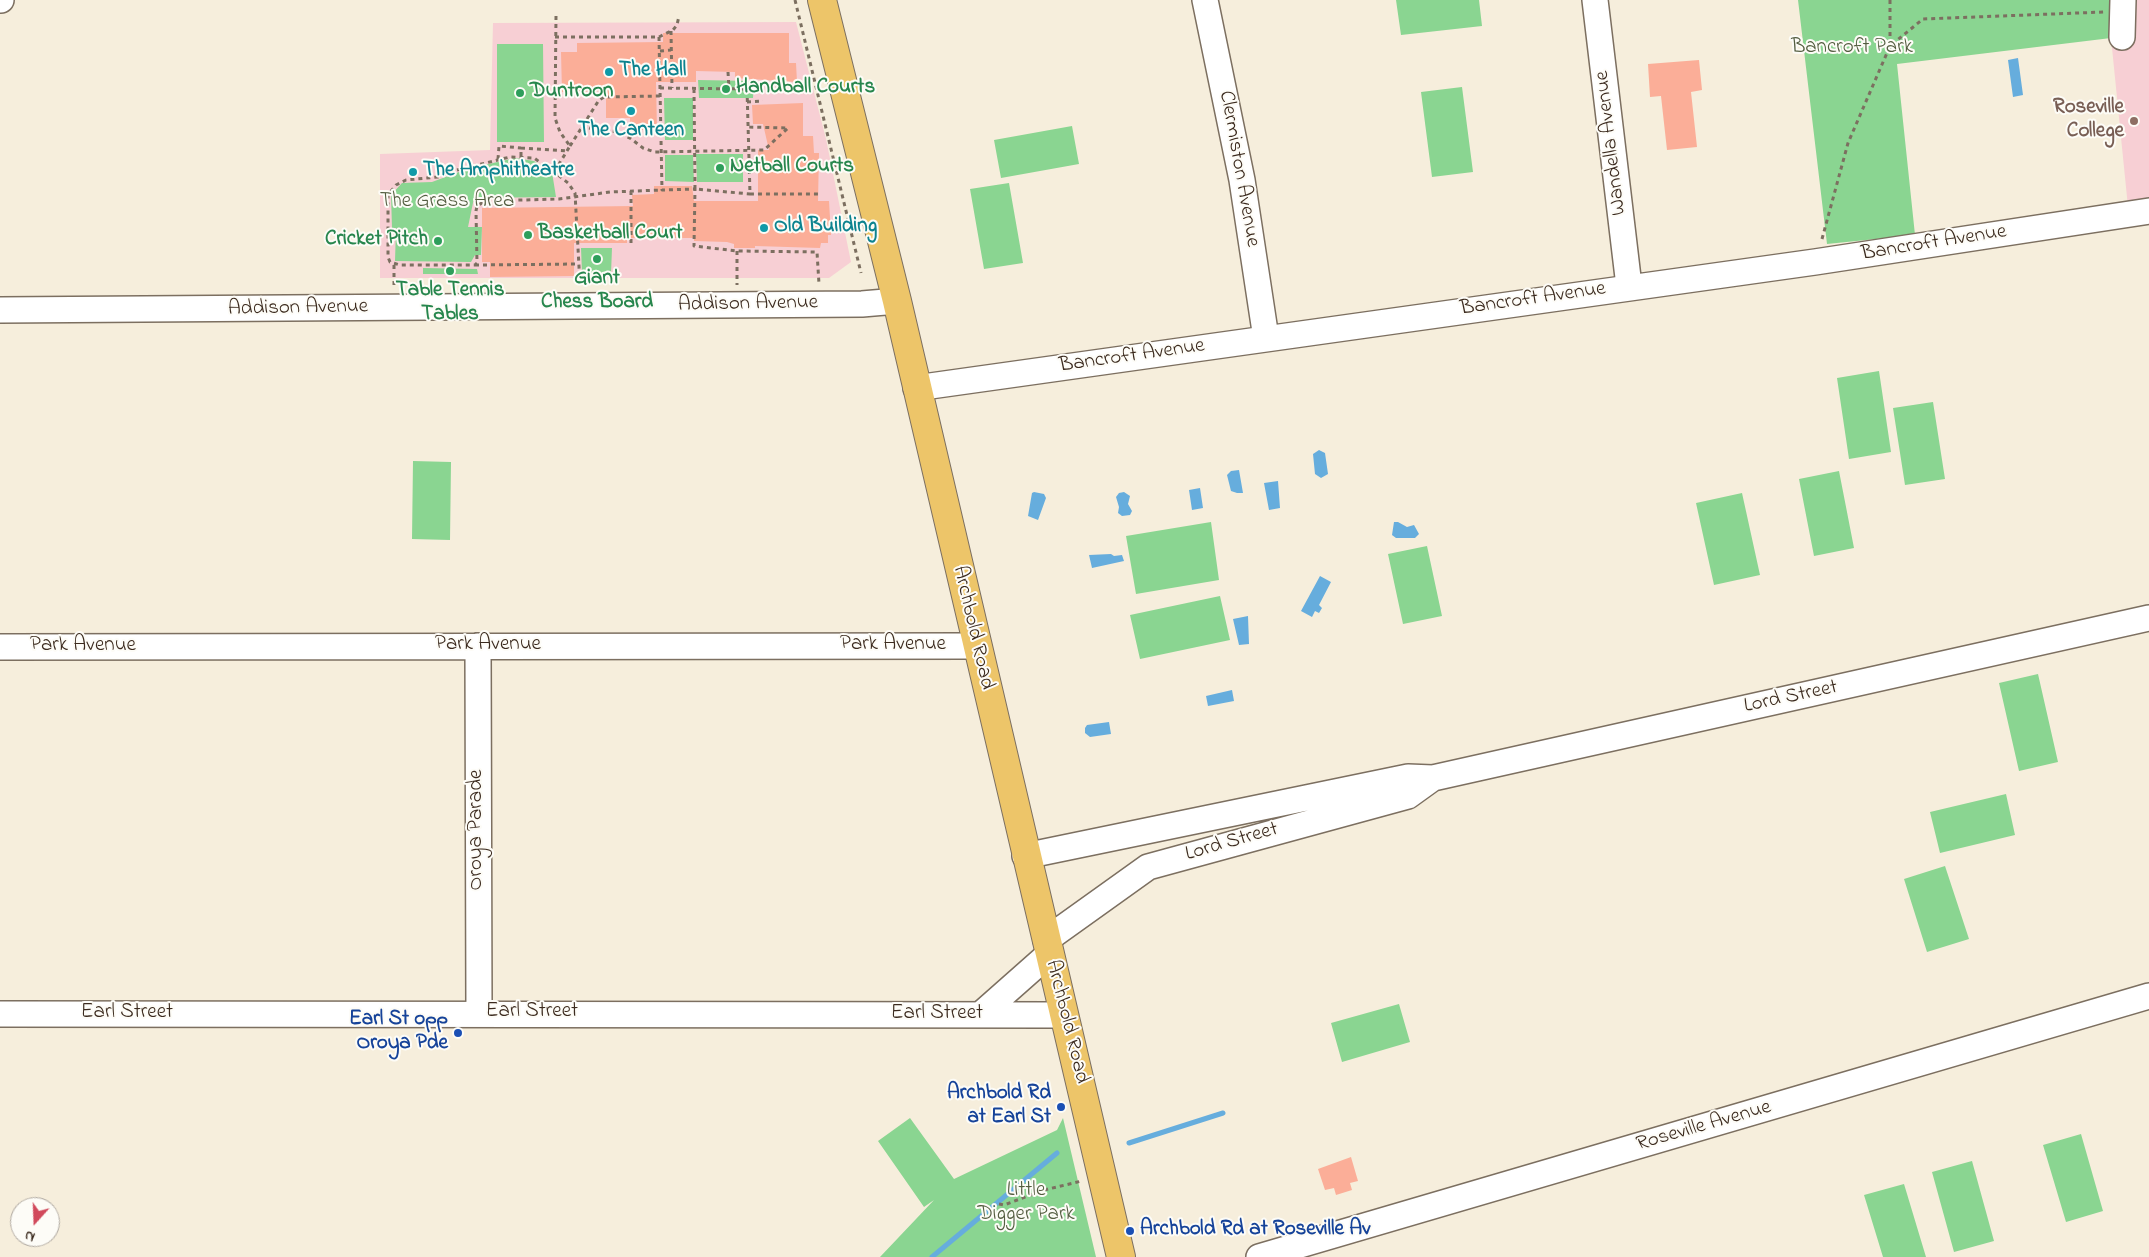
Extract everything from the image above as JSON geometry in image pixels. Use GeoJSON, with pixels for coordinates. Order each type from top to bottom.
{"type":"FeatureCollection","features":[{"type":"Feature","properties":{"kind":"main road","name":"Archbold Road"},"geometry":{"type":"LineString","coordinates":[[822,0],[897,301],[1025,856],[1121,1257]]}},
{"type":"Feature","properties":{"kind":"street","name":"Clermiston Avenue"},"geometry":{"type":"LineString","coordinates":[[1205,0],[1242,180],[1266,338]]}},
{"type":"Feature","properties":{"kind":"street","name":"Wandella Avenue"},"geometry":{"type":"LineString","coordinates":[[1596,0],[1629,286]]}},
{"type":"Feature","properties":{"kind":"street"},"geometry":{"type":"LineString","coordinates":[[2122,37],[2123,6]]}},
{"type":"Feature","properties":{"kind":"street","name":"Bancroft Avenue"},"geometry":{"type":"LineString","coordinates":[[916,388],[1629,286],[1815,262],[2149,211]]}},
{"type":"Feature","properties":{"kind":"street","name":"Addison Avenue"},"geometry":{"type":"LineString","coordinates":[[0,310],[774,305],[897,301]]}},
{"type":"Feature","properties":{"kind":"street","name":"Lord Street"},"geometry":{"type":"LineString","coordinates":[[1025,856],[1408,777],[1433,778],[2149,618]]}},
{"type":"Feature","properties":{"kind":"street","name":"Oroya Parade"},"geometry":{"type":"LineString","coordinates":[[478,646],[479,1013]]}},
{"type":"Feature","properties":{"kind":"street","name":"Park Avenue"},"geometry":{"type":"LineString","coordinates":[[0,648],[976,646]]}},
{"type":"Feature","properties":{"kind":"street","name":"Lord Street"},"geometry":{"type":"LineString","coordinates":[[980,1016],[1047,947],[1148,867],[1408,796],[1433,778]]}},
{"type":"Feature","properties":{"kind":"street","name":"Roseville Avenue"},"geometry":{"type":"LineString","coordinates":[[1259,1257],[2149,996]]}},
{"type":"Feature","properties":{"kind":"street","name":"Earl Street"},"geometry":{"type":"LineString","coordinates":[[0,1014],[1064,1015]]}},
{"type":"Feature","properties":{"kind":"path"},"geometry":{"type":"LineString","coordinates":[[795,0],[861,273]]}},
{"type":"Feature","properties":{"kind":"path"},"geometry":{"type":"LineString","coordinates":[[1815,262],[1848,142],[1890,46],[1890,0]]}},
{"type":"Feature","properties":{"kind":"path"},"geometry":{"type":"LineString","coordinates":[[1890,46],[1923,19],[2123,6]]}},
{"type":"Feature","properties":{"kind":"path"},"geometry":{"type":"LineString","coordinates":[[556,16],[555,118],[560,132],[570,146]]}},
{"type":"Feature","properties":{"kind":"path"},"geometry":{"type":"LineString","coordinates":[[555,37],[659,37],[671,31],[677,25],[679,16]]}},
{"type":"Feature","properties":{"kind":"path"},"geometry":{"type":"LineString","coordinates":[[671,31],[672,88]]}},
{"type":"Feature","properties":{"kind":"path"},"geometry":{"type":"LineString","coordinates":[[659,37],[662,190]]}},
{"type":"Feature","properties":{"kind":"path"},"geometry":{"type":"LineString","coordinates":[[660,51],[672,50]]}},
{"type":"Feature","properties":{"kind":"path"},"geometry":{"type":"LineString","coordinates":[[728,72],[729,89]]}},
{"type":"Feature","properties":{"kind":"path"},"geometry":{"type":"LineString","coordinates":[[660,88],[747,89],[750,194]]}},
{"type":"Feature","properties":{"kind":"path"},"geometry":{"type":"LineString","coordinates":[[694,89],[694,246],[737,251],[817,252],[819,284]]}},
{"type":"Feature","properties":{"kind":"path"},"geometry":{"type":"LineString","coordinates":[[558,175],[556,165],[567,151],[595,104],[604,97],[660,96]]}},
{"type":"Feature","properties":{"kind":"path"},"geometry":{"type":"LineString","coordinates":[[748,102],[763,101]]}},
{"type":"Feature","properties":{"kind":"path"},"geometry":{"type":"LineString","coordinates":[[581,127],[613,131],[630,138],[643,148],[661,152],[764,150],[788,128],[748,127]]}},
{"type":"Feature","properties":{"kind":"path"},"geometry":{"type":"LineString","coordinates":[[498,159],[499,146],[567,151]]}},
{"type":"Feature","properties":{"kind":"path"},"geometry":{"type":"LineString","coordinates":[[521,148],[521,156]]}},
{"type":"Feature","properties":{"kind":"path"},"geometry":{"type":"LineString","coordinates":[[394,285],[394,264],[388,257],[388,195],[396,185],[406,180],[438,177],[498,159],[521,156],[534,158],[558,175],[568,183],[576,196],[580,285]]}},
{"type":"Feature","properties":{"kind":"path"},"geometry":{"type":"LineString","coordinates":[[475,265],[477,263],[476,211],[481,203],[559,200],[576,196],[662,190],[750,194],[818,194]]}},
{"type":"Feature","properties":{"kind":"path"},"geometry":{"type":"LineString","coordinates":[[631,191],[631,243]]}},
{"type":"Feature","properties":{"kind":"path"},"geometry":{"type":"LineString","coordinates":[[737,251],[737,285]]}},
{"type":"Feature","properties":{"kind":"path"},"geometry":{"type":"LineString","coordinates":[[394,264],[579,264]]}},
{"type":"Feature","properties":{"kind":"path"},"geometry":{"type":"LineString","coordinates":[[999,1204],[1004,1205],[1044,1190],[1076,1182],[1103,1178]]}},
{"type":"Feature","properties":{"kind":"shaded area","name":"Roseville College"},"geometry":{"type":"Polygon","coordinates":[[[2130,0],[2149,0],[2149,202],[2128,207],[2111,38],[2130,0]]]}},
{"type":"Feature","properties":{"kind":"shaded area"},"geometry":{"type":"Polygon","coordinates":[[[796,22],[826,139],[851,262],[829,278],[380,278],[380,154],[490,150],[493,23],[796,22]]]}},
{"type":"Feature","properties":{"kind":"green space"},"geometry":{"type":"Polygon","coordinates":[[[1396,0],[1479,0],[1482,26],[1401,35],[1396,0]]]}},
{"type":"Feature","properties":{"kind":"green space","name":"Bancroft Park"},"geometry":{"type":"Polygon","coordinates":[[[1798,0],[2111,0],[2111,38],[1897,64],[1915,235],[1827,244],[1798,0]]]}},
{"type":"Feature","properties":{"kind":"green space","name":"Duntroon"},"geometry":{"type":"Polygon","coordinates":[[[497,44],[543,44],[544,142],[497,142],[497,44]]]}},
{"type":"Feature","properties":{"kind":"green space","name":"Handball Courts"},"geometry":{"type":"Polygon","coordinates":[[[698,80],[754,81],[753,98],[699,98],[698,80]]]}},
{"type":"Feature","properties":{"kind":"green space"},"geometry":{"type":"Polygon","coordinates":[[[1462,87],[1473,172],[1432,177],[1421,92],[1462,87]]]}},
{"type":"Feature","properties":{"kind":"green space"},"geometry":{"type":"Polygon","coordinates":[[[664,98],[693,98],[693,140],[665,140],[664,98]]]}},
{"type":"Feature","properties":{"kind":"green space"},"geometry":{"type":"Polygon","coordinates":[[[1072,126],[1079,164],[1001,178],[994,140],[1072,126]]]}},
{"type":"Feature","properties":{"kind":"green space","name":"Netball Courts"},"geometry":{"type":"Polygon","coordinates":[[[696,154],[743,154],[743,182],[697,182],[696,154]]]}},
{"type":"Feature","properties":{"kind":"green space"},"geometry":{"type":"Polygon","coordinates":[[[665,155],[693,155],[694,182],[665,181],[665,155]]]}},
{"type":"Feature","properties":{"kind":"green space","name":"The Grass Area"},"geometry":{"type":"Polygon","coordinates":[[[515,158],[534,161],[552,172],[556,197],[474,198],[468,227],[482,227],[481,255],[475,255],[471,262],[395,261],[396,228],[392,228],[391,195],[402,183],[432,182],[467,169],[515,158]]]}},
{"type":"Feature","properties":{"kind":"green space"},"geometry":{"type":"Polygon","coordinates":[[[1009,183],[1023,263],[984,269],[970,189],[1009,183]]]}},
{"type":"Feature","properties":{"kind":"green space","name":"Giant Chess Board"},"geometry":{"type":"Polygon","coordinates":[[[581,248],[612,248],[611,274],[582,273],[581,248]]]}},
{"type":"Feature","properties":{"kind":"green space","name":"Table Tennis Tables"},"geometry":{"type":"Polygon","coordinates":[[[423,268],[477,269],[478,274],[423,274],[423,268]]]}},
{"type":"Feature","properties":{"kind":"green space"},"geometry":{"type":"Polygon","coordinates":[[[1879,371],[1891,452],[1849,459],[1837,378],[1879,371]]]}},
{"type":"Feature","properties":{"kind":"green space"},"geometry":{"type":"Polygon","coordinates":[[[1933,402],[1945,479],[1905,485],[1893,408],[1933,402]]]}},
{"type":"Feature","properties":{"kind":"green space"},"geometry":{"type":"Polygon","coordinates":[[[413,461],[451,462],[450,540],[412,539],[413,461]]]}},
{"type":"Feature","properties":{"kind":"green space"},"geometry":{"type":"Polygon","coordinates":[[[1839,471],[1854,548],[1814,556],[1799,479],[1839,471]]]}},
{"type":"Feature","properties":{"kind":"green space"},"geometry":{"type":"Polygon","coordinates":[[[1742,493],[1760,575],[1714,585],[1696,503],[1742,493]]]}},
{"type":"Feature","properties":{"kind":"green space"},"geometry":{"type":"Polygon","coordinates":[[[1211,522],[1219,580],[1136,594],[1126,536],[1211,522]]]}},
{"type":"Feature","properties":{"kind":"green space"},"geometry":{"type":"Polygon","coordinates":[[[1427,546],[1442,616],[1403,624],[1388,554],[1427,546]]]}},
{"type":"Feature","properties":{"kind":"green space"},"geometry":{"type":"Polygon","coordinates":[[[1220,596],[1230,640],[1140,659],[1130,615],[1220,596]]]}},
{"type":"Feature","properties":{"kind":"green space"},"geometry":{"type":"Polygon","coordinates":[[[2038,674],[2058,762],[2019,771],[1999,683],[2038,674]]]}},
{"type":"Feature","properties":{"kind":"green space"},"geometry":{"type":"Polygon","coordinates":[[[2006,794],[2015,835],[1940,853],[1930,812],[2006,794]]]}},
{"type":"Feature","properties":{"kind":"green space"},"geometry":{"type":"Polygon","coordinates":[[[1945,866],[1969,939],[1927,952],[1904,879],[1945,866]]]}},
{"type":"Feature","properties":{"kind":"green space"},"geometry":{"type":"Polygon","coordinates":[[[1399,1004],[1410,1042],[1342,1062],[1331,1023],[1399,1004]]]}},
{"type":"Feature","properties":{"kind":"green space","name":"Little Digger Park"},"geometry":{"type":"Polygon","coordinates":[[[910,1118],[954,1179],[1057,1130],[1063,1118],[1096,1257],[880,1257],[934,1200],[924,1207],[878,1141],[910,1118]]]}},
{"type":"Feature","properties":{"kind":"green space"},"geometry":{"type":"Polygon","coordinates":[[[2081,1134],[2103,1211],[2066,1222],[2043,1145],[2081,1134]]]}},
{"type":"Feature","properties":{"kind":"green space"},"geometry":{"type":"Polygon","coordinates":[[[1972,1161],[1994,1241],[1954,1252],[1932,1172],[1972,1161]]]}},
{"type":"Feature","properties":{"kind":"green space"},"geometry":{"type":"Polygon","coordinates":[[[1904,1184],[1926,1257],[1883,1257],[1864,1195],[1904,1184]]]}},
{"type":"Feature","properties":{"kind":"water"},"geometry":{"type":"Polygon","coordinates":[[[2018,58],[2023,95],[2013,97],[2008,60],[2018,58]]]}},
{"type":"Feature","properties":{"kind":"water"},"geometry":{"type":"Polygon","coordinates":[[[1319,450],[1325,453],[1328,474],[1321,478],[1315,474],[1313,454],[1319,450]]]}},
{"type":"Feature","properties":{"kind":"water"},"geometry":{"type":"Polygon","coordinates":[[[1239,470],[1243,493],[1231,491],[1227,475],[1231,471],[1239,470]]]}},
{"type":"Feature","properties":{"kind":"water"},"geometry":{"type":"Polygon","coordinates":[[[1278,481],[1280,508],[1269,510],[1264,483],[1278,481]]]}},
{"type":"Feature","properties":{"kind":"water"},"geometry":{"type":"Polygon","coordinates":[[[1200,488],[1203,508],[1192,510],[1189,490],[1200,488]]]}},
{"type":"Feature","properties":{"kind":"water"},"geometry":{"type":"Polygon","coordinates":[[[1124,492],[1130,496],[1128,504],[1132,511],[1130,515],[1122,516],[1118,513],[1119,507],[1116,497],[1119,493],[1124,492]]]}},
{"type":"Feature","properties":{"kind":"water"},"geometry":{"type":"Polygon","coordinates":[[[1032,493],[1044,494],[1046,498],[1038,520],[1028,516],[1032,493]]]}},
{"type":"Feature","properties":{"kind":"water"},"geometry":{"type":"Polygon","coordinates":[[[1394,522],[1407,527],[1414,525],[1419,534],[1415,538],[1396,538],[1392,535],[1394,522]]]}},
{"type":"Feature","properties":{"kind":"water"},"geometry":{"type":"Polygon","coordinates":[[[1111,554],[1114,556],[1122,555],[1124,561],[1092,568],[1089,555],[1111,554]]]}},
{"type":"Feature","properties":{"kind":"water"},"geometry":{"type":"Polygon","coordinates":[[[1320,576],[1331,582],[1319,605],[1322,608],[1319,613],[1315,611],[1312,617],[1301,611],[1320,576]]]}},
{"type":"Feature","properties":{"kind":"water"},"geometry":{"type":"Polygon","coordinates":[[[1248,616],[1249,644],[1239,645],[1233,619],[1248,616]]]}},
{"type":"Feature","properties":{"kind":"water"},"geometry":{"type":"Polygon","coordinates":[[[1232,690],[1234,701],[1208,706],[1206,696],[1232,690]]]}},
{"type":"Feature","properties":{"kind":"water"},"geometry":{"type":"Polygon","coordinates":[[[1109,722],[1111,734],[1090,737],[1085,733],[1087,725],[1109,722]]]}},
{"type":"Feature","properties":{"kind":"building"},"geometry":{"type":"Polygon","coordinates":[[[663,33],[789,33],[789,63],[796,63],[797,82],[735,78],[735,72],[696,71],[696,82],[656,82],[657,130],[630,130],[630,118],[606,118],[606,91],[562,92],[561,52],[577,52],[577,43],[663,42],[663,33]]]}},
{"type":"Feature","properties":{"kind":"building"},"geometry":{"type":"Polygon","coordinates":[[[1699,60],[1702,90],[1691,92],[1697,147],[1667,150],[1661,96],[1650,97],[1648,64],[1699,60]]]}},
{"type":"Feature","properties":{"kind":"building"},"geometry":{"type":"Polygon","coordinates":[[[803,103],[803,136],[813,136],[814,153],[819,153],[818,201],[829,201],[831,235],[828,235],[828,243],[821,243],[820,248],[755,246],[755,248],[734,248],[734,244],[727,242],[694,241],[694,238],[627,238],[627,243],[574,243],[574,276],[490,277],[490,262],[482,262],[482,208],[633,206],[632,195],[654,194],[654,186],[692,186],[694,201],[758,201],[758,150],[769,150],[763,124],[753,124],[752,105],[803,103]]]}},
{"type":"Feature","properties":{"kind":"building"},"geometry":{"type":"Polygon","coordinates":[[[1351,1157],[1358,1181],[1350,1183],[1352,1190],[1336,1195],[1334,1188],[1325,1190],[1318,1169],[1351,1157]]]}},
{"type":"Feature","properties":{"kind":"waterway"},"geometry":{"type":"LineString","coordinates":[[1129,1143],[1223,1113]]}},
{"type":"Feature","properties":{"kind":"waterway"},"geometry":{"type":"LineString","coordinates":[[932,1257],[1057,1153]]}},
{"type":"Feature","properties":{"kind":"place","name":"The Hall"},"geometry":{"type":"Point","coordinates":[609,72]}},
{"type":"Feature","properties":{"kind":"place","name":"Handball Courts"},"geometry":{"type":"Point","coordinates":[726,89]}},
{"type":"Feature","properties":{"kind":"place","name":"Duntroon"},"geometry":{"type":"Point","coordinates":[520,93]}},
{"type":"Feature","properties":{"kind":"place","name":"The Canteen"},"geometry":{"type":"Point","coordinates":[631,111]}},
{"type":"Feature","properties":{"kind":"place","name":"Roseville College"},"geometry":{"type":"Point","coordinates":[2134,121]}},
{"type":"Feature","properties":{"kind":"place","name":"Netball Courts"},"geometry":{"type":"Point","coordinates":[720,168]}},
{"type":"Feature","properties":{"kind":"place","name":"The Amphitheatre"},"geometry":{"type":"Point","coordinates":[413,172]}},
{"type":"Feature","properties":{"kind":"place","name":"Old Building"},"geometry":{"type":"Point","coordinates":[764,228]}},
{"type":"Feature","properties":{"kind":"place","name":"Basketball Court"},"geometry":{"type":"Point","coordinates":[528,235]}},
{"type":"Feature","properties":{"kind":"place","name":"Cricket Pitch"},"geometry":{"type":"Point","coordinates":[438,241]}},
{"type":"Feature","properties":{"kind":"place","name":"Giant Chess Board"},"geometry":{"type":"Point","coordinates":[597,259]}},
{"type":"Feature","properties":{"kind":"place","name":"Table Tennis Tables"},"geometry":{"type":"Point","coordinates":[450,271]}},
{"type":"Feature","properties":{"kind":"place","name":"Earl St opp Oroya Pde"},"geometry":{"type":"Point","coordinates":[458,1033]}},
{"type":"Feature","properties":{"kind":"place","name":"Archbold Rd at Earl St"},"geometry":{"type":"Point","coordinates":[1061,1107]}},
{"type":"Feature","properties":{"kind":"place","name":"Archbold Rd at Roseville Av"},"geometry":{"type":"Point","coordinates":[1130,1231]}}]}
